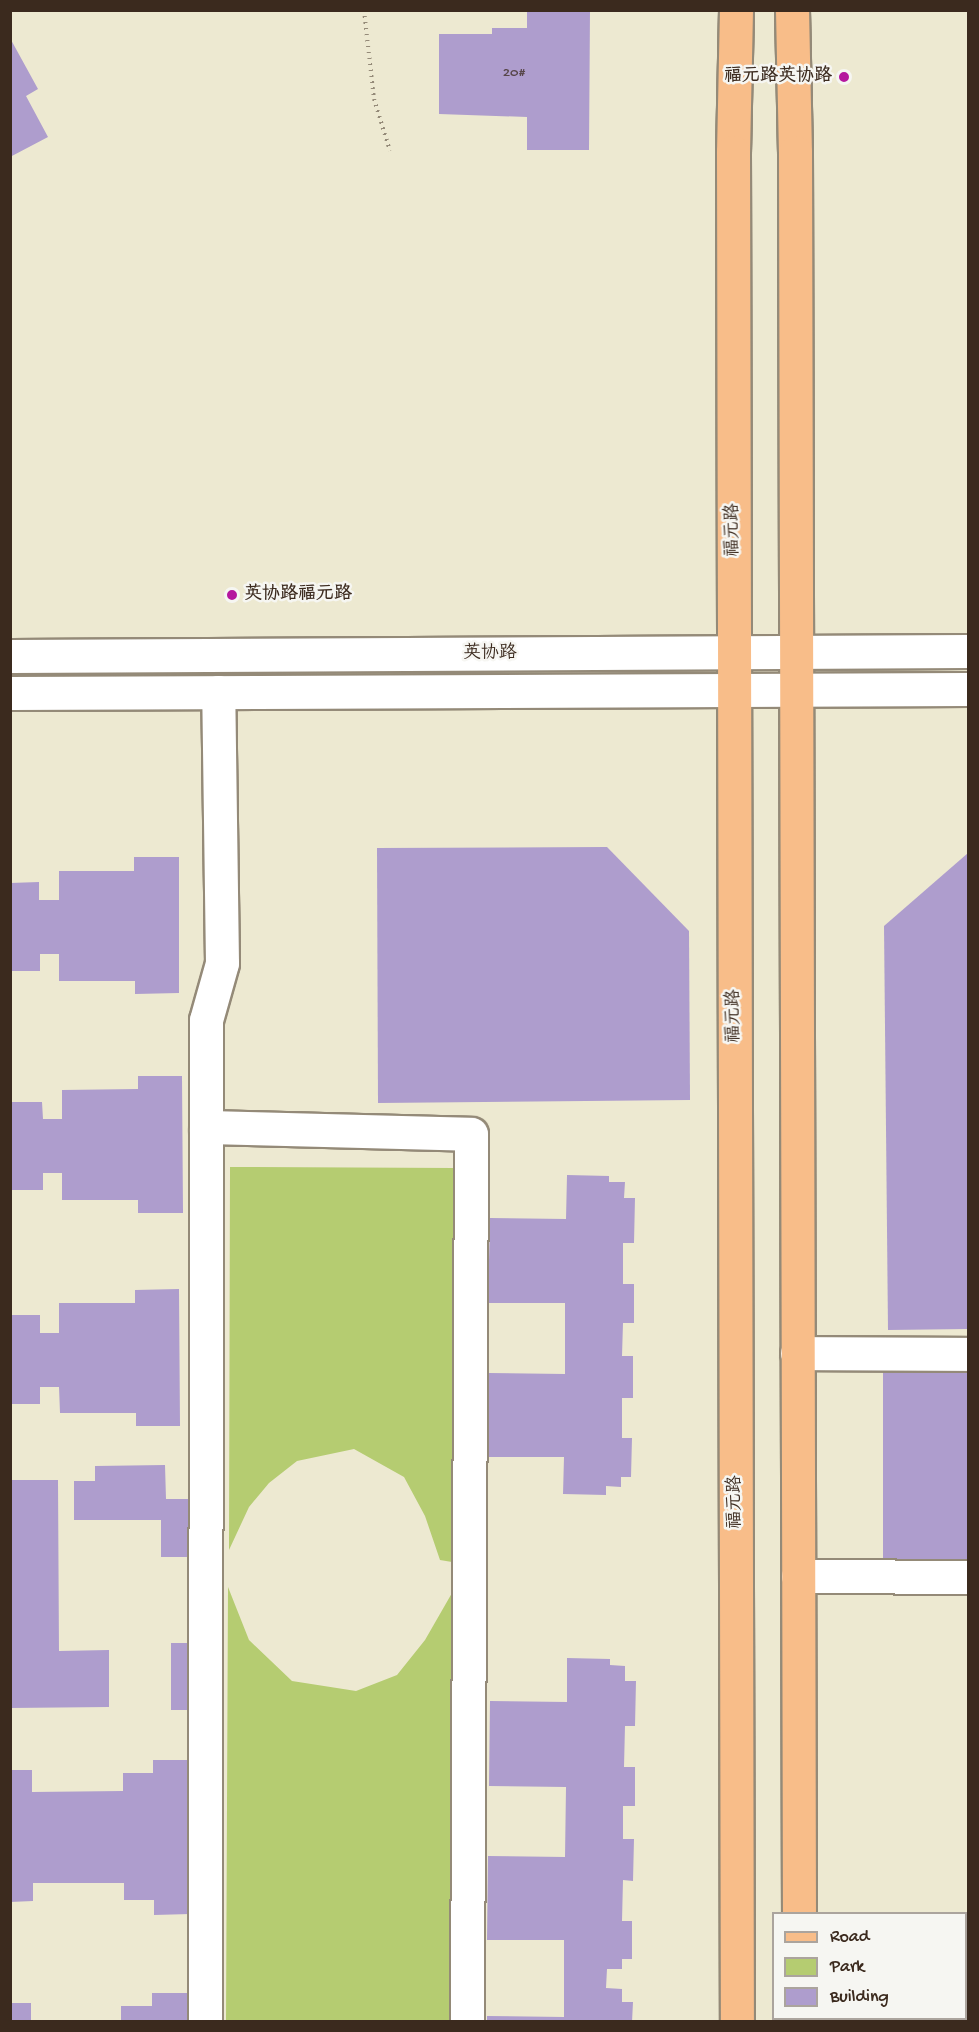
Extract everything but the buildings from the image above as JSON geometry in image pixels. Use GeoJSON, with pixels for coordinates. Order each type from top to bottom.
{"type":"FeatureCollection","features":[{"type":"Feature","properties":{"kind":"main road","name":"福元路"},"geometry":{"type":"LineString","coordinates":[[736,10],[733,153],[737,2022]]}},
{"type":"Feature","properties":{"kind":"main road"},"geometry":{"type":"LineString","coordinates":[[792,10],[795,153],[799,1912]]}},
{"type":"Feature","properties":{"kind":"street","name":"英协路"},"geometry":{"type":"LineString","coordinates":[[10,656],[969,651]]}},
{"type":"Feature","properties":{"kind":"street","name":"英协路"},"geometry":{"type":"LineString","coordinates":[[10,693],[969,689]]}},
{"type":"Feature","properties":{"kind":"street"},"geometry":{"type":"LineString","coordinates":[[205,2022],[206,1020],[222,963],[218,692]]}},
{"type":"Feature","properties":{"kind":"street"},"geometry":{"type":"LineString","coordinates":[[206,1127],[471,1134],[467,2022]]}},
{"type":"Feature","properties":{"kind":"street"},"geometry":{"type":"LineString","coordinates":[[797,1353],[969,1354]]}},
{"type":"Feature","properties":{"kind":"street"},"geometry":{"type":"LineString","coordinates":[[798,1576],[969,1577]]}},
{"type":"Feature","properties":{"kind":"path"},"geometry":{"type":"LineString","coordinates":[[364,10],[374,99],[390,151]]}},
{"type":"Feature","properties":{"kind":"green space"},"geometry":{"type":"Polygon","coordinates":[[[230,1167],[454,1168],[452,1562],[440,1560],[425,1516],[404,1477],[354,1449],[297,1461],[269,1483],[249,1507],[229,1550],[230,1167]]]}},
{"type":"Feature","properties":{"kind":"green space"},"geometry":{"type":"Polygon","coordinates":[[[228,1587],[249,1640],[292,1681],[356,1691],[397,1675],[425,1640],[452,1593],[450,2021],[226,2021],[228,1587]]]}},
{"type":"Feature","properties":{"kind":"place","name":"福元路英协路"},"geometry":{"type":"Point","coordinates":[844,77]}},
{"type":"Feature","properties":{"kind":"place","name":"英协路福元路"},"geometry":{"type":"Point","coordinates":[232,595]}}]}
